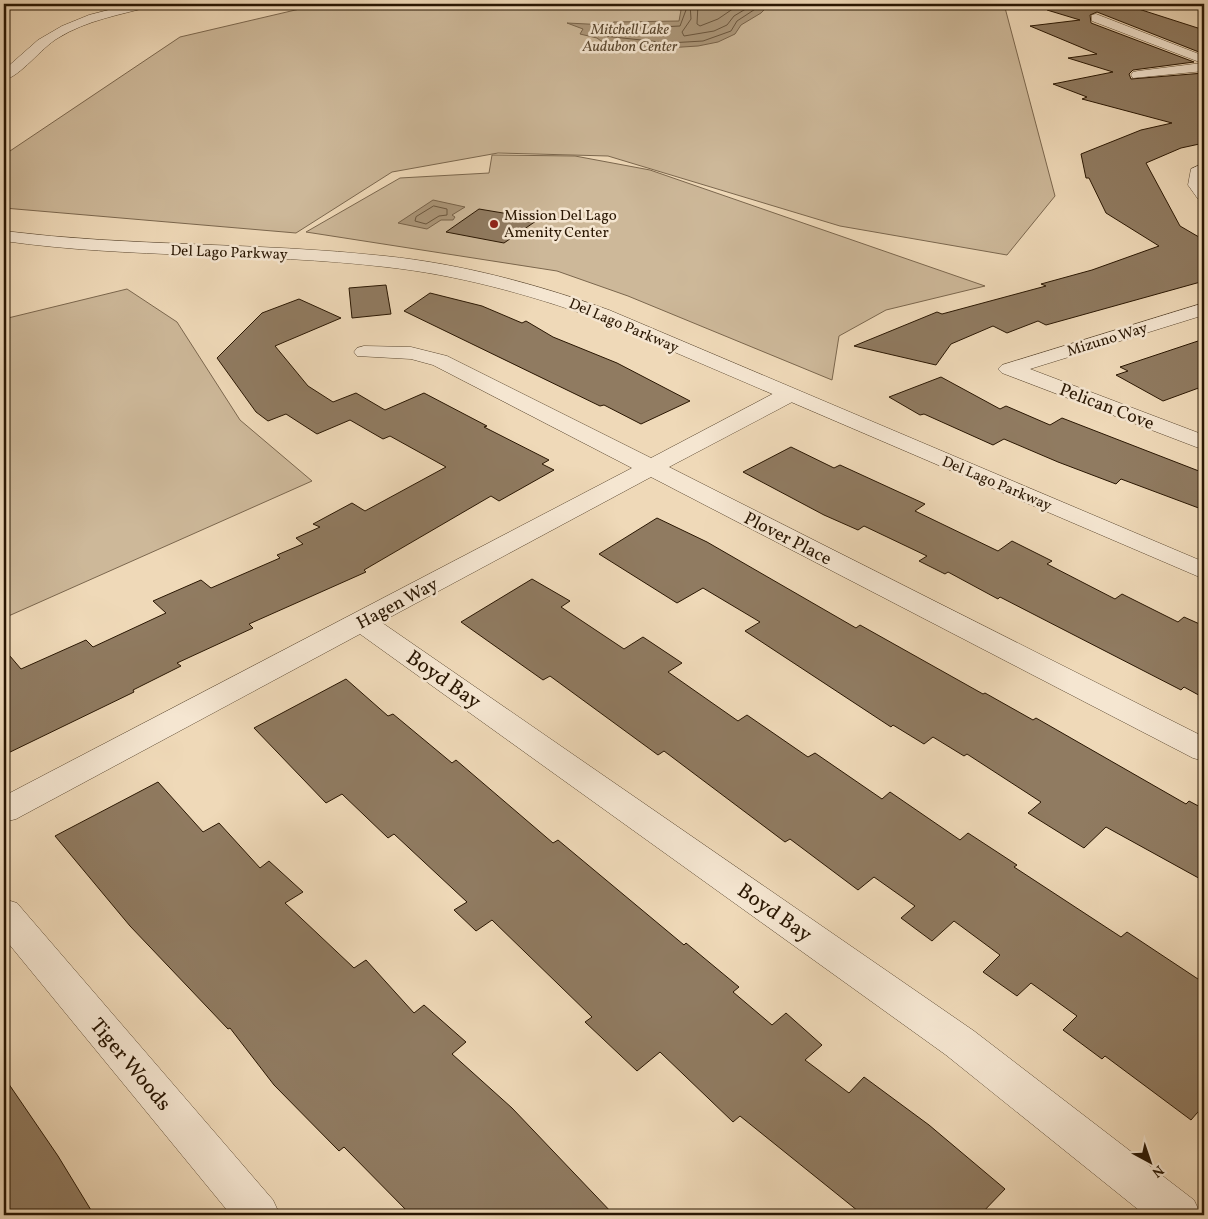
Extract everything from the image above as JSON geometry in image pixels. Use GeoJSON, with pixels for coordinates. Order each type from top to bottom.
{"type":"FeatureCollection","features":[{"type":"Feature","properties":{"kind":"street"},"geometry":{"type":"LineString","coordinates":[[4,76],[42,44],[68,28],[146,4]]}},
{"type":"Feature","properties":{"kind":"street"},"geometry":{"type":"LineString","coordinates":[[1096,18],[1204,60]]}},
{"type":"Feature","properties":{"kind":"street"},"geometry":{"type":"LineString","coordinates":[[4,63],[20,63]]}},
{"type":"Feature","properties":{"kind":"street"},"geometry":{"type":"LineString","coordinates":[[1138,75],[1204,67]]}},
{"type":"Feature","properties":{"kind":"street"},"geometry":{"type":"LineString","coordinates":[[1204,168],[1197,172],[1196,185],[1204,195]]}},
{"type":"Feature","properties":{"kind":"street","name":"Del Lago Parkway"},"geometry":{"type":"LineString","coordinates":[[4,236],[81,246],[354,258],[426,266],[551,295],[602,314],[1204,571]]}},
{"type":"Feature","properties":{"kind":"street","name":"Mizuno Way"},"geometry":{"type":"LineString","coordinates":[[1009,369],[1204,309]]}},
{"type":"Feature","properties":{"kind":"street","name":"Plover Place"},"geometry":{"type":"LineString","coordinates":[[364,352],[411,353],[440,360],[1204,750]]}},
{"type":"Feature","properties":{"kind":"street","name":"Pelican Cove"},"geometry":{"type":"LineString","coordinates":[[1009,369],[1204,443]]}},
{"type":"Feature","properties":{"kind":"street","name":"Hagen Way"},"geometry":{"type":"LineString","coordinates":[[4,810],[362,622],[788,394]]}},
{"type":"Feature","properties":{"kind":"street","name":"Boyd Bay"},"geometry":{"type":"LineString","coordinates":[[362,622],[960,1043],[1179,1215]]}},
{"type":"Feature","properties":{"kind":"street","name":"Tiger Woods"},"geometry":{"type":"LineString","coordinates":[[4,913],[258,1215]]}},
{"type":"Feature","properties":{"kind":"green space","name":"Mitchell Lake Audubon Center"},"geometry":{"type":"Polygon","coordinates":[[[321,4],[1004,4],[1055,196],[1007,255],[840,226],[608,156],[498,153],[392,172],[296,233],[4,208],[4,155],[180,37],[321,4]]]}},
{"type":"Feature","properties":{"kind":"green space"},"geometry":{"type":"Polygon","coordinates":[[[492,155],[575,156],[650,170],[985,286],[886,310],[839,336],[832,380],[628,296],[557,271],[306,232],[400,178],[489,173],[492,155]]]}},
{"type":"Feature","properties":{"kind":"green space"},"geometry":{"type":"Polygon","coordinates":[[[127,289],[177,322],[240,420],[312,481],[4,618],[4,319],[127,289]]]}},
{"type":"Feature","properties":{"kind":"water"},"geometry":{"type":"Polygon","coordinates":[[[654,4],[770,4],[761,13],[741,25],[735,34],[718,42],[698,46],[651,49],[601,41],[597,38],[580,34],[583,29],[567,23],[607,25],[614,22],[679,21],[681,10],[654,4]]]}},
{"type":"Feature","properties":{"kind":"water"},"geometry":{"type":"Polygon","coordinates":[[[433,200],[465,207],[452,215],[455,217],[453,220],[441,220],[427,229],[398,223],[433,200]]]}},
{"type":"Feature","properties":{"kind":"building"},"geometry":{"type":"Polygon","coordinates":[[[1048,4],[1123,4],[1204,30],[1204,54],[1097,12],[1090,15],[1091,23],[1194,62],[1133,70],[1129,74],[1131,79],[1204,73],[1204,143],[1181,148],[1146,163],[1180,226],[1204,240],[1204,281],[1046,325],[1038,321],[1007,333],[993,326],[951,344],[936,365],[854,346],[937,312],[942,314],[1046,286],[1041,284],[1092,270],[1159,246],[1106,213],[1089,178],[1086,178],[1081,154],[1141,130],[1172,123],[1082,99],[1087,97],[1053,84],[1113,72],[1068,58],[1097,54],[1030,26],[1080,20],[1047,10],[1048,4]]]}},
{"type":"Feature","properties":{"kind":"building","name":"Mission Del Lago Amenity Center"},"geometry":{"type":"Polygon","coordinates":[[[479,209],[527,217],[524,220],[536,221],[504,243],[446,232],[479,209]]]}},
{"type":"Feature","properties":{"kind":"building"},"geometry":{"type":"Polygon","coordinates":[[[386,285],[391,314],[352,318],[349,288],[386,285]]]}},
{"type":"Feature","properties":{"kind":"building"},"geometry":{"type":"Polygon","coordinates":[[[430,293],[482,306],[522,323],[526,321],[553,337],[617,363],[690,401],[641,424],[404,311],[430,293]]]}},
{"type":"Feature","properties":{"kind":"building"},"geometry":{"type":"Polygon","coordinates":[[[299,299],[341,318],[275,346],[308,386],[333,402],[356,393],[385,410],[424,393],[487,426],[484,427],[549,460],[542,464],[554,470],[499,501],[491,496],[364,570],[366,572],[249,624],[253,628],[177,663],[181,666],[133,690],[134,692],[4,755],[4,649],[21,669],[86,640],[93,647],[166,613],[153,601],[201,580],[211,588],[280,558],[277,555],[303,544],[296,538],[320,527],[313,524],[352,503],[365,511],[446,467],[390,436],[383,439],[350,420],[317,434],[286,414],[268,421],[256,412],[217,358],[262,313],[299,299]]]}},
{"type":"Feature","properties":{"kind":"building"},"geometry":{"type":"Polygon","coordinates":[[[1204,339],[1204,386],[1163,401],[1116,375],[1128,371],[1120,367],[1204,339]]]}},
{"type":"Feature","properties":{"kind":"building"},"geometry":{"type":"Polygon","coordinates":[[[941,377],[1000,409],[1006,406],[1050,425],[1062,418],[1204,473],[1204,510],[1121,479],[1116,484],[1004,439],[993,445],[924,414],[920,415],[889,397],[941,377]]]}},
{"type":"Feature","properties":{"kind":"building"},"geometry":{"type":"Polygon","coordinates":[[[791,447],[834,468],[840,465],[925,504],[915,511],[998,551],[1012,541],[1052,561],[1047,564],[1115,599],[1122,594],[1178,622],[1184,617],[1204,626],[1204,698],[1184,687],[1181,690],[1000,597],[998,599],[948,572],[945,574],[919,561],[927,556],[864,526],[858,530],[824,515],[743,472],[791,447]]]}},
{"type":"Feature","properties":{"kind":"building"},"geometry":{"type":"Polygon","coordinates":[[[657,518],[707,542],[856,628],[860,625],[983,694],[985,693],[1033,720],[1036,718],[1186,804],[1189,801],[1204,809],[1204,881],[1106,827],[1084,848],[1028,813],[1041,802],[967,754],[964,756],[933,737],[924,744],[893,725],[891,727],[745,631],[760,622],[703,588],[677,603],[599,554],[657,518]]]}},
{"type":"Feature","properties":{"kind":"building"},"geometry":{"type":"Polygon","coordinates":[[[532,579],[570,601],[561,607],[624,649],[643,637],[682,663],[668,672],[738,721],[747,715],[808,757],[815,753],[882,799],[890,792],[960,840],[968,833],[1017,865],[1014,867],[1121,937],[1127,932],[1204,983],[1204,1105],[1191,1120],[1105,1056],[1102,1059],[1063,1030],[1077,1016],[1031,983],[1017,996],[983,972],[1000,955],[954,921],[932,941],[901,918],[915,906],[874,877],[858,890],[790,839],[785,842],[664,751],[658,755],[550,676],[543,680],[461,622],[532,579]]]}},
{"type":"Feature","properties":{"kind":"building"},"geometry":{"type":"Polygon","coordinates":[[[346,679],[388,716],[393,714],[452,763],[456,760],[553,843],[558,840],[684,945],[686,943],[739,987],[733,992],[772,1025],[786,1013],[822,1045],[805,1060],[849,1093],[864,1077],[929,1125],[1005,1189],[980,1215],[863,1215],[740,1116],[733,1122],[660,1052],[637,1071],[585,1022],[592,1017],[492,920],[476,931],[454,910],[467,902],[394,834],[388,838],[342,794],[326,803],[254,728],[346,679]]]}},
{"type":"Feature","properties":{"kind":"building"},"geometry":{"type":"Polygon","coordinates":[[[158,782],[203,832],[219,823],[260,868],[269,861],[303,892],[285,903],[354,968],[366,960],[414,1013],[424,1005],[466,1042],[452,1054],[512,1108],[614,1215],[411,1215],[344,1147],[339,1151],[274,1085],[230,1028],[228,1029],[130,926],[55,836],[158,782]]]}},
{"type":"Feature","properties":{"kind":"building"},"geometry":{"type":"Polygon","coordinates":[[[4,1077],[58,1156],[94,1215],[4,1215],[4,1077]]]}},
{"type":"Feature","properties":{"kind":"place","name":"Mission Del Lago Amenity Center"},"geometry":{"type":"Point","coordinates":[494,224]}}]}
